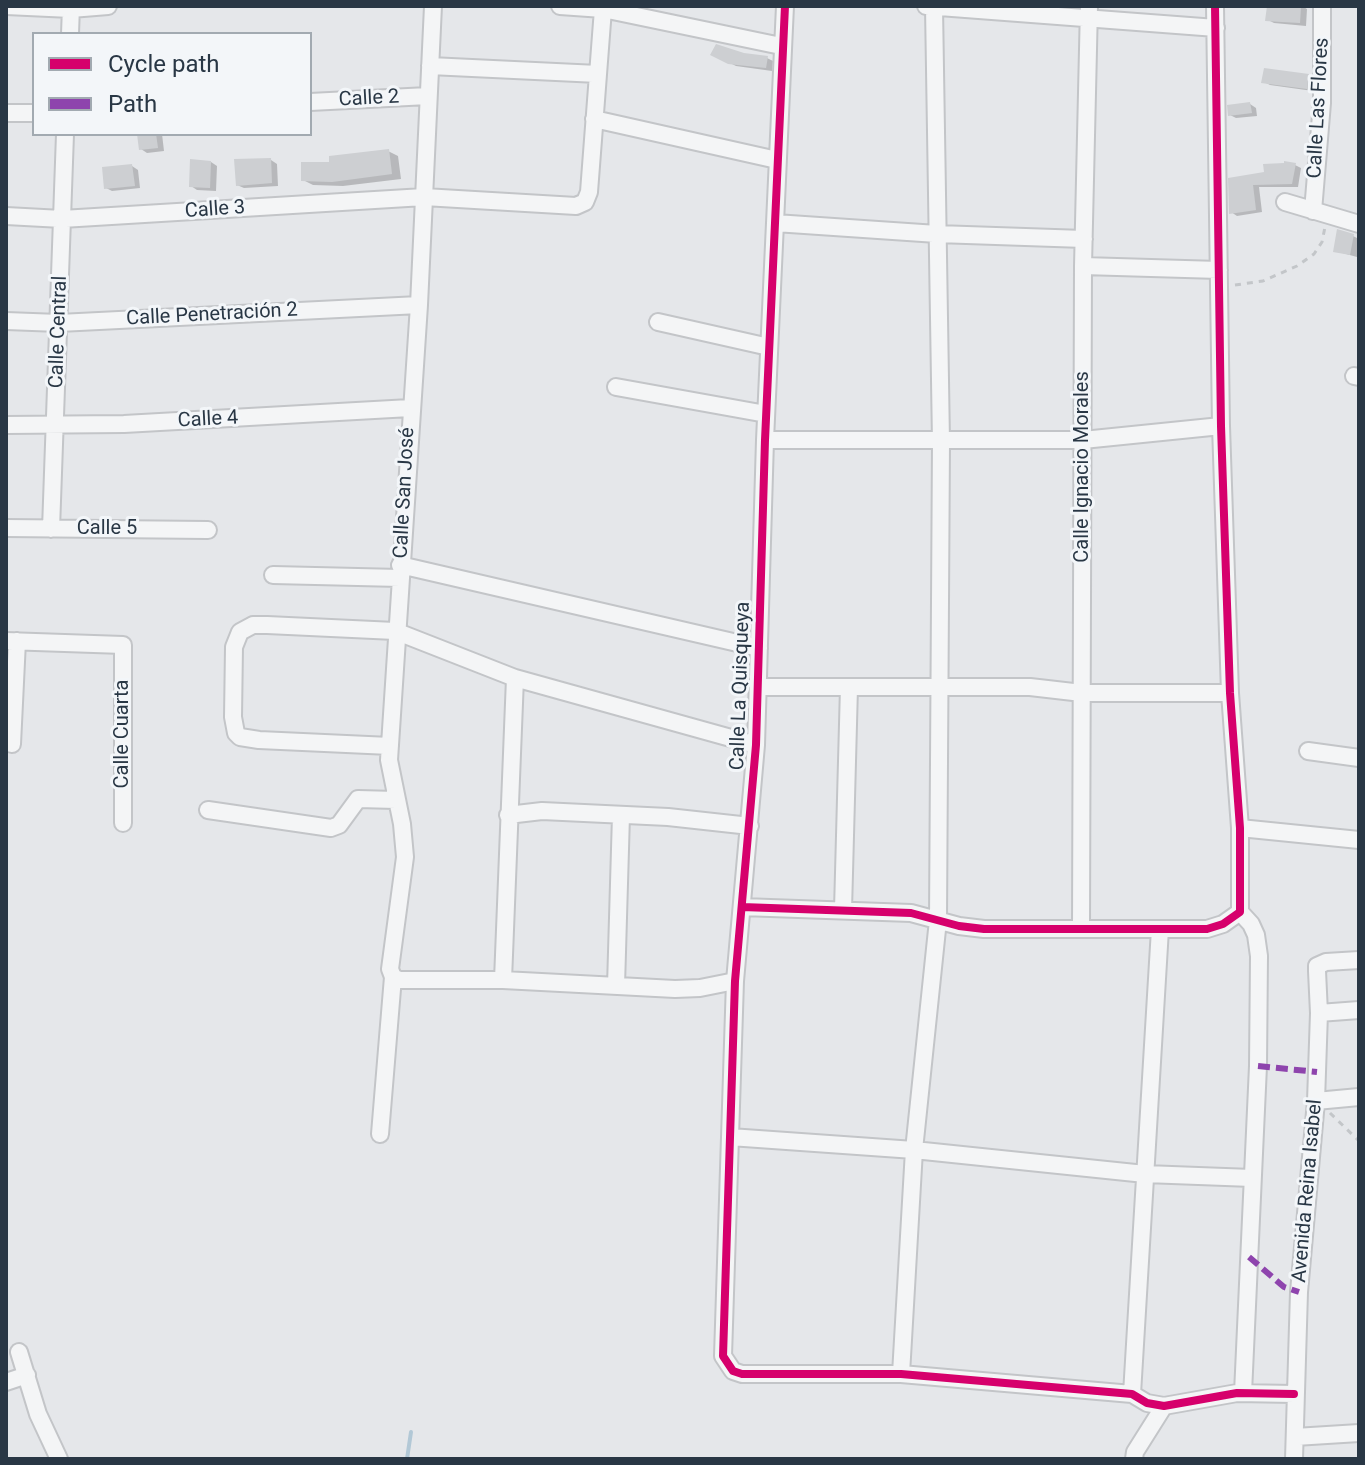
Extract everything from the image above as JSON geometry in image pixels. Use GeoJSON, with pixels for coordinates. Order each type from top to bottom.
{"type":"FeatureCollection","features":[{"type":"Feature","properties":{"kind":"street"},"geometry":{"type":"LineString","coordinates":[[6,6],[108,6]]}},
{"type":"Feature","properties":{"kind":"street","name":"Calle San José"},"geometry":{"type":"LineString","coordinates":[[380,1134],[393,977],[390,969],[405,857],[402,824],[389,760],[395,631],[419,305],[433,6]]}},
{"type":"Feature","properties":{"kind":"street"},"geometry":{"type":"LineString","coordinates":[[560,6],[603,9],[781,46]]}},
{"type":"Feature","properties":{"kind":"street","name":"Calle La Quisqueya"},"geometry":{"type":"LineString","coordinates":[[785,6],[766,414],[756,745],[735,981],[723,1356],[727,1365],[742,1374],[901,1374]]}},
{"type":"Feature","properties":{"kind":"street"},"geometry":{"type":"LineString","coordinates":[[1215,6],[1221,426],[1230,693],[1240,828],[1240,912],[1256,935],[1259,956],[1258,1066],[1243,1393]]}},
{"type":"Feature","properties":{"kind":"street","name":"Calle Las Flores"},"geometry":{"type":"LineString","coordinates":[[1320,213],[1322,6]]}},
{"type":"Feature","properties":{"kind":"street"},"geometry":{"type":"LineString","coordinates":[[70,32],[71,7]]}},
{"type":"Feature","properties":{"kind":"street"},"geometry":{"type":"LineString","coordinates":[[1216,28],[1089,11],[929,7],[941,442],[938,920],[914,1150],[901,1374],[1132,1394],[1147,1403],[1164,1406],[1243,1393],[1294,1394]]}},
{"type":"Feature","properties":{"kind":"street"},"geometry":{"type":"LineString","coordinates":[[603,9],[594,119],[777,160]]}},
{"type":"Feature","properties":{"kind":"street","name":"Calle Ignacio Morales"},"geometry":{"type":"LineString","coordinates":[[1081,929],[1083,266],[1089,11]]}},
{"type":"Feature","properties":{"kind":"street"},"geometry":{"type":"LineString","coordinates":[[430,66],[598,74]]}},
{"type":"Feature","properties":{"kind":"street","name":"Calle 2"},"geometry":{"type":"LineString","coordinates":[[312,102],[428,96]]}},
{"type":"Feature","properties":{"kind":"street"},"geometry":{"type":"LineString","coordinates":[[6,113],[32,113]]}},
{"type":"Feature","properties":{"kind":"street","name":"Calle 3"},"geometry":{"type":"LineString","coordinates":[[6,216],[62,219],[424,197],[576,206],[585,202],[589,192],[594,119]]}},
{"type":"Feature","properties":{"kind":"street","name":"Calle Central"},"geometry":{"type":"LineString","coordinates":[[51,529],[65,136]]}},
{"type":"Feature","properties":{"kind":"street"},"geometry":{"type":"LineString","coordinates":[[1285,202],[1359,224]]}},
{"type":"Feature","properties":{"kind":"street"},"geometry":{"type":"LineString","coordinates":[[775,223],[937,234],[1084,239]]}},
{"type":"Feature","properties":{"kind":"street"},"geometry":{"type":"LineString","coordinates":[[1083,266],[1219,270]]}},
{"type":"Feature","properties":{"kind":"street","name":"Calle Penetración 2"},"geometry":{"type":"LineString","coordinates":[[6,321],[59,323],[419,305]]}},
{"type":"Feature","properties":{"kind":"street"},"geometry":{"type":"LineString","coordinates":[[658,322],[769,347]]}},
{"type":"Feature","properties":{"kind":"street"},"geometry":{"type":"LineString","coordinates":[[616,387],[766,414]]}},
{"type":"Feature","properties":{"kind":"street","name":"Calle 4"},"geometry":{"type":"LineString","coordinates":[[6,425],[56,426],[410,408]]}},
{"type":"Feature","properties":{"kind":"street"},"geometry":{"type":"LineString","coordinates":[[765,440],[1083,440],[1221,426]]}},
{"type":"Feature","properties":{"kind":"street","name":"Calle 5"},"geometry":{"type":"LineString","coordinates":[[6,528],[208,530]]}},
{"type":"Feature","properties":{"kind":"street"},"geometry":{"type":"LineString","coordinates":[[273,575],[400,572],[759,648]]}},
{"type":"Feature","properties":{"kind":"street"},"geometry":{"type":"LineString","coordinates":[[390,746],[240,737],[236,733],[233,717],[234,647],[240,632],[253,625],[395,631],[515,678],[756,745]]}},
{"type":"Feature","properties":{"kind":"street"},"geometry":{"type":"LineString","coordinates":[[12,641],[12,744]]}},
{"type":"Feature","properties":{"kind":"street","name":"Calle Cuarta"},"geometry":{"type":"LineString","coordinates":[[12,641],[123,645],[123,823]]}},
{"type":"Feature","properties":{"kind":"street"},"geometry":{"type":"LineString","coordinates":[[503,980],[515,678]]}},
{"type":"Feature","properties":{"kind":"street"},"geometry":{"type":"LineString","coordinates":[[758,687],[1030,687],[1082,693],[1230,693]]}},
{"type":"Feature","properties":{"kind":"street"},"geometry":{"type":"LineString","coordinates":[[843,910],[849,687]]}},
{"type":"Feature","properties":{"kind":"street"},"geometry":{"type":"LineString","coordinates":[[1308,751],[1359,758]]}},
{"type":"Feature","properties":{"kind":"street"},"geometry":{"type":"LineString","coordinates":[[208,810],[331,828],[339,825],[358,799],[396,800]]}},
{"type":"Feature","properties":{"kind":"street"},"geometry":{"type":"LineString","coordinates":[[508,815],[542,811],[750,826]]}},
{"type":"Feature","properties":{"kind":"street"},"geometry":{"type":"LineString","coordinates":[[616,986],[621,815]]}},
{"type":"Feature","properties":{"kind":"street"},"geometry":{"type":"LineString","coordinates":[[1240,828],[1359,840]]}},
{"type":"Feature","properties":{"kind":"street"},"geometry":{"type":"LineString","coordinates":[[742,907],[911,913],[984,929],[1207,929],[1223,924],[1240,912]]}},
{"type":"Feature","properties":{"kind":"street"},"geometry":{"type":"LineString","coordinates":[[1132,1394],[1160,929]]}},
{"type":"Feature","properties":{"kind":"street","name":"Avenida Reina Isabel"},"geometry":{"type":"LineString","coordinates":[[1294,1459],[1299,1292],[1316,1101],[1317,966],[1326,962],[1359,960]]}},
{"type":"Feature","properties":{"kind":"street"},"geometry":{"type":"LineString","coordinates":[[393,977],[399,980],[503,980],[700,988],[735,981]]}},
{"type":"Feature","properties":{"kind":"street"},"geometry":{"type":"LineString","coordinates":[[1319,1013],[1359,1010]]}},
{"type":"Feature","properties":{"kind":"street"},"geometry":{"type":"LineString","coordinates":[[1316,1101],[1359,1097]]}},
{"type":"Feature","properties":{"kind":"street"},"geometry":{"type":"LineString","coordinates":[[730,1137],[914,1150],[1145,1174],[1252,1178]]}},
{"type":"Feature","properties":{"kind":"street"},"geometry":{"type":"LineString","coordinates":[[19,1352],[38,1414],[59,1459]]}},
{"type":"Feature","properties":{"kind":"street"},"geometry":{"type":"LineString","coordinates":[[6,1382],[27,1375]]}},
{"type":"Feature","properties":{"kind":"street"},"geometry":{"type":"LineString","coordinates":[[1134,1459],[1135,1452],[1164,1406]]}},
{"type":"Feature","properties":{"kind":"street"},"geometry":{"type":"LineString","coordinates":[[1295,1437],[1359,1433]]}},
{"type":"Feature","properties":{"kind":"path"},"geometry":{"type":"LineString","coordinates":[[1219,288],[1263,281],[1297,266],[1314,254],[1322,242],[1320,213]]}},
{"type":"Feature","properties":{"kind":"path"},"geometry":{"type":"LineString","coordinates":[[1316,1101],[1359,1141]]}},
{"type":"Feature","properties":{"kind":"building"},"geometry":{"type":"Polygon","coordinates":[[[1267,6],[1301,6],[1300,23],[1265,21],[1267,6]]]}},
{"type":"Feature","properties":{"kind":"building"},"geometry":{"type":"Polygon","coordinates":[[[716,44],[744,53],[768,56],[766,68],[728,64],[710,55],[716,44]]]}},
{"type":"Feature","properties":{"kind":"building"},"geometry":{"type":"Polygon","coordinates":[[[1264,68],[1309,74],[1307,89],[1261,83],[1264,68]]]}},
{"type":"Feature","properties":{"kind":"building"},"geometry":{"type":"Polygon","coordinates":[[[1250,102],[1252,113],[1228,116],[1227,105],[1250,102]]]}},
{"type":"Feature","properties":{"kind":"building"},"geometry":{"type":"Polygon","coordinates":[[[137,136],[156,136],[158,148],[139,150],[137,136]]]}},
{"type":"Feature","properties":{"kind":"building"},"geometry":{"type":"Polygon","coordinates":[[[389,149],[392,174],[332,182],[301,181],[301,162],[329,162],[329,156],[389,149]]]}},
{"type":"Feature","properties":{"kind":"building"},"geometry":{"type":"Polygon","coordinates":[[[271,158],[272,183],[236,186],[234,159],[271,158]]]}},
{"type":"Feature","properties":{"kind":"building"},"geometry":{"type":"Polygon","coordinates":[[[190,159],[211,161],[210,188],[189,187],[190,159]]]}},
{"type":"Feature","properties":{"kind":"building"},"geometry":{"type":"Polygon","coordinates":[[[1296,163],[1292,184],[1253,185],[1256,210],[1229,214],[1228,178],[1264,172],[1263,164],[1296,163]]]}},
{"type":"Feature","properties":{"kind":"building"},"geometry":{"type":"Polygon","coordinates":[[[132,164],[135,186],[104,189],[102,167],[132,164]]]}},
{"type":"Feature","properties":{"kind":"building"},"geometry":{"type":"Polygon","coordinates":[[[1337,229],[1354,234],[1350,255],[1333,252],[1337,229]]]}},
{"type":"Feature","properties":{"kind":"waterway"},"geometry":{"type":"LineString","coordinates":[[407,1459],[411,1432]]}},
{"type":"Feature","properties":{"kind":"marked path"},"geometry":{"type":"LineString","coordinates":[[1258,1066],[1317,1072]]}},
{"type":"Feature","properties":{"kind":"marked path"},"geometry":{"type":"LineString","coordinates":[[1249,1257],[1284,1287],[1299,1292]]}},
{"type":"Feature","properties":{"kind":"cycle path"},"geometry":{"type":"LineString","coordinates":[[785,6],[765,440],[756,745],[735,981],[723,1356],[733,1371],[742,1374],[901,1374],[1132,1394],[1147,1403],[1164,1406],[1237,1393],[1294,1394]]}},
{"type":"Feature","properties":{"kind":"cycle path"},"geometry":{"type":"LineString","coordinates":[[742,907],[911,913],[959,926],[984,929],[1207,929],[1223,924],[1240,912],[1240,828],[1230,693],[1221,426],[1215,6]]}}]}
